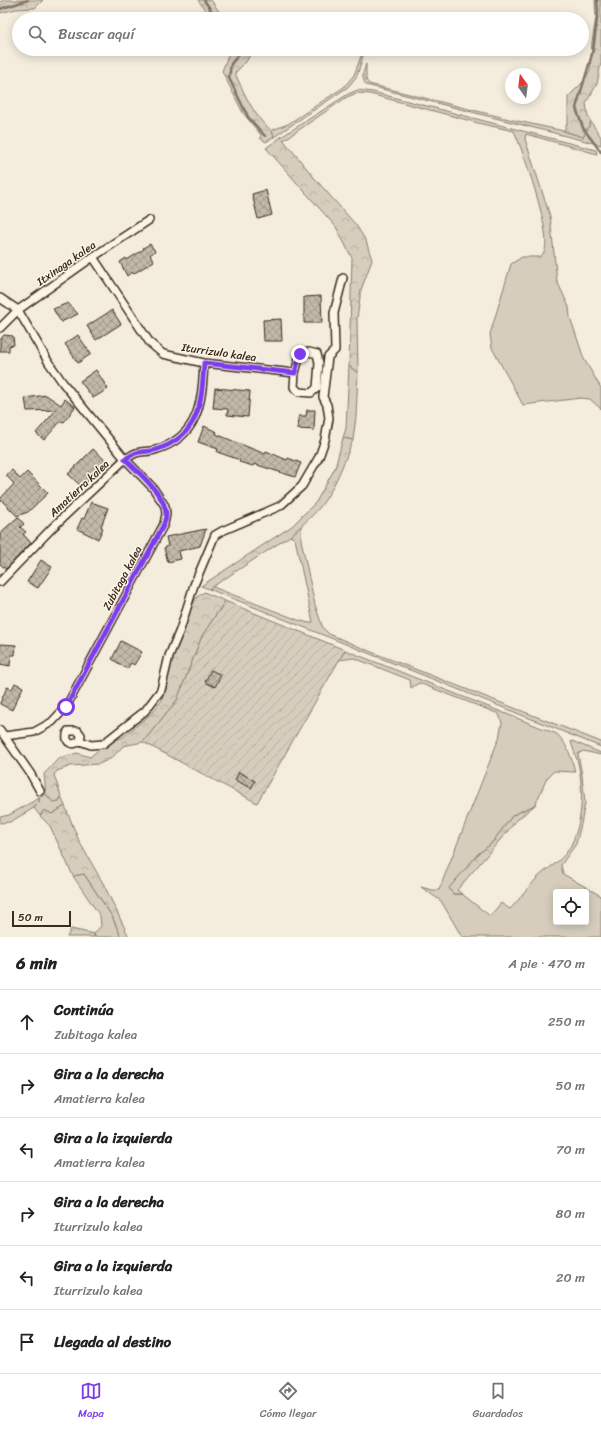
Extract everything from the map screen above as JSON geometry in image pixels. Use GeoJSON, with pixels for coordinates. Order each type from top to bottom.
{"type":"FeatureCollection","features":[{"type":"Feature","properties":{"kind":"street","name":"Itxinaga kalea"},"geometry":{"type":"LineString","coordinates":[[0,328],[18,310],[93,257],[149,220]]}},
{"type":"Feature","properties":{"kind":"street","name":"Iturrizulo kalea"},"geometry":{"type":"LineString","coordinates":[[93,257],[150,342],[164,354],[204,363],[295,373]]}},
{"type":"Feature","properties":{"kind":"street"},"geometry":{"type":"LineString","coordinates":[[80,742],[90,746],[103,744],[145,711],[161,690],[169,656],[180,630],[194,585],[215,535],[222,530],[280,506],[302,486],[319,457],[325,440],[329,418],[327,405],[323,397],[328,357],[335,350],[334,313],[343,278]]}},
{"type":"Feature","properties":{"kind":"street","name":"Zubitaga kalea"},"geometry":{"type":"LineString","coordinates":[[0,298],[18,310],[49,363],[63,383],[125,459],[153,488],[165,506],[166,514],[164,524],[66,707],[52,722],[34,732],[3,733]]}},
{"type":"Feature","properties":{"kind":"street"},"geometry":{"type":"LineString","coordinates":[[309,352],[317,354],[319,363],[317,388],[311,393],[299,392],[294,387],[295,373],[300,354],[309,352]]}},
{"type":"Feature","properties":{"kind":"street","name":"Amatierra kalea"},"geometry":{"type":"LineString","coordinates":[[0,582],[52,527],[125,459],[136,453],[154,450],[182,437],[193,422],[200,405],[204,363]]}},
{"type":"Feature","properties":{"kind":"street"},"geometry":{"type":"LineString","coordinates":[[3,733],[30,773],[40,791]]}},
{"type":"Feature","properties":{"kind":"green space"},"geometry":{"type":"Polygon","coordinates":[[[4,0],[43,0],[35,8],[16,9],[0,13],[0,2],[4,0]]]}},
{"type":"Feature","properties":{"kind":"green space"},"geometry":{"type":"Polygon","coordinates":[[[198,0],[211,0],[219,12],[207,12],[198,0]]]}},
{"type":"Feature","properties":{"kind":"green space"},"geometry":{"type":"Polygon","coordinates":[[[595,0],[601,0],[601,62],[597,84],[586,103],[588,117],[591,122],[583,137],[564,131],[568,121],[568,97],[582,83],[590,71],[592,42],[596,17],[595,0]]]}},
{"type":"Feature","properties":{"kind":"green space"},"geometry":{"type":"Polygon","coordinates":[[[228,56],[249,56],[246,62],[235,73],[255,112],[263,123],[271,130],[274,137],[266,142],[260,138],[261,135],[243,113],[222,71],[228,56]]]}},
{"type":"Feature","properties":{"kind":"green space"},"geometry":{"type":"Polygon","coordinates":[[[361,56],[363,56],[357,76],[348,87],[274,137],[272,130],[288,124],[344,87],[354,75],[361,56]]]}},
{"type":"Feature","properties":{"kind":"green space"},"geometry":{"type":"Polygon","coordinates":[[[366,64],[366,80],[369,84],[513,120],[564,131],[583,137],[591,122],[601,137],[601,145],[366,85],[363,80],[363,75],[366,64]]]}},
{"type":"Feature","properties":{"kind":"green space"},"geometry":{"type":"Polygon","coordinates":[[[358,90],[373,92],[596,150],[597,154],[526,134],[525,139],[550,216],[557,281],[569,307],[570,317],[584,359],[601,388],[601,409],[590,399],[581,398],[523,405],[492,348],[490,334],[511,264],[522,257],[540,257],[545,250],[546,240],[540,209],[529,172],[514,131],[370,94],[357,93],[347,97],[284,140],[281,137],[348,94],[358,90]]]}},
{"type":"Feature","properties":{"kind":"green space"},"geometry":{"type":"Polygon","coordinates":[[[281,137],[356,225],[366,241],[372,260],[361,290],[357,319],[358,373],[349,366],[352,258],[336,227],[266,148],[281,137]]]}},
{"type":"Feature","properties":{"kind":"green space"},"geometry":{"type":"Polygon","coordinates":[[[349,366],[358,373],[356,417],[353,440],[343,438],[346,428],[349,366]]]}},
{"type":"Feature","properties":{"kind":"green space"},"geometry":{"type":"Polygon","coordinates":[[[343,438],[353,440],[333,486],[322,505],[290,536],[209,589],[201,586],[292,526],[316,502],[335,468],[343,438]]]}},
{"type":"Feature","properties":{"kind":"green space"},"geometry":{"type":"Polygon","coordinates":[[[301,526],[301,540],[315,605],[323,628],[329,634],[601,742],[601,747],[209,589],[213,587],[298,620],[309,623],[313,622],[295,539],[290,536],[301,526]]]}},
{"type":"Feature","properties":{"kind":"green space"},"geometry":{"type":"Polygon","coordinates":[[[204,592],[225,601],[202,636],[177,700],[143,742],[123,746],[112,758],[99,764],[71,766],[57,771],[54,775],[61,796],[59,801],[53,802],[46,794],[44,774],[59,758],[77,753],[90,757],[104,745],[123,737],[152,713],[162,700],[166,678],[186,618],[196,598],[204,592]]]}},
{"type":"Feature","properties":{"kind":"green space"},"geometry":{"type":"Polygon","coordinates":[[[225,601],[345,650],[257,803],[143,742],[177,700],[202,636],[225,601]]]}},
{"type":"Feature","properties":{"kind":"green space"},"geometry":{"type":"Polygon","coordinates":[[[345,650],[557,734],[561,738],[571,756],[575,772],[554,771],[547,778],[535,805],[513,815],[491,844],[478,854],[453,894],[462,894],[490,916],[501,903],[510,909],[537,878],[566,854],[574,839],[580,818],[581,784],[578,763],[571,742],[572,741],[601,753],[601,755],[583,751],[578,754],[585,803],[576,844],[561,865],[563,874],[589,889],[553,889],[553,925],[589,925],[589,889],[601,896],[601,937],[462,937],[441,901],[421,887],[439,890],[499,738],[502,723],[499,714],[419,683],[411,688],[410,680],[354,658],[339,660],[345,650]]]}},
{"type":"Feature","properties":{"kind":"green space"},"geometry":{"type":"Polygon","coordinates":[[[46,794],[53,802],[59,801],[61,796],[65,806],[52,814],[44,810],[40,816],[34,808],[39,803],[39,798],[46,794]]]}},
{"type":"Feature","properties":{"kind":"green space"},"geometry":{"type":"Polygon","coordinates":[[[39,798],[39,803],[34,808],[10,822],[0,823],[0,817],[9,815],[39,798]]]}},
{"type":"Feature","properties":{"kind":"green space"},"geometry":{"type":"Polygon","coordinates":[[[535,805],[518,819],[457,890],[462,894],[453,894],[449,888],[478,854],[491,844],[513,815],[535,805]]]}},
{"type":"Feature","properties":{"kind":"green space"},"geometry":{"type":"Polygon","coordinates":[[[65,806],[79,841],[104,885],[129,937],[121,937],[112,916],[84,874],[73,876],[50,826],[40,816],[44,810],[52,814],[65,806]]]}},
{"type":"Feature","properties":{"kind":"green space"},"geometry":{"type":"Polygon","coordinates":[[[84,874],[112,916],[121,937],[94,937],[94,934],[101,926],[100,916],[73,876],[84,874]]]}},
{"type":"Feature","properties":{"kind":"green space"},"geometry":{"type":"Polygon","coordinates":[[[71,929],[94,934],[94,937],[67,937],[71,929]]]}},
{"type":"Feature","properties":{"kind":"building"},"geometry":{"type":"Polygon","coordinates":[[[266,190],[272,215],[258,219],[252,194],[266,190]]]}},
{"type":"Feature","properties":{"kind":"building"},"geometry":{"type":"Polygon","coordinates":[[[150,244],[155,251],[150,255],[154,261],[127,276],[120,262],[126,258],[127,260],[150,244]]]}},
{"type":"Feature","properties":{"kind":"building"},"geometry":{"type":"Polygon","coordinates":[[[321,296],[322,323],[304,323],[304,297],[321,296]]]}},
{"type":"Feature","properties":{"kind":"building"},"geometry":{"type":"Polygon","coordinates":[[[68,303],[78,314],[61,322],[53,309],[68,303]]]}},
{"type":"Feature","properties":{"kind":"building"},"geometry":{"type":"Polygon","coordinates":[[[112,310],[121,324],[96,340],[87,326],[112,310]]]}},
{"type":"Feature","properties":{"kind":"building"},"geometry":{"type":"Polygon","coordinates":[[[281,319],[282,341],[264,341],[263,320],[281,319]]]}},
{"type":"Feature","properties":{"kind":"building"},"geometry":{"type":"Polygon","coordinates":[[[4,335],[13,336],[14,345],[9,346],[9,351],[0,351],[0,340],[4,335]]]}},
{"type":"Feature","properties":{"kind":"building"},"geometry":{"type":"Polygon","coordinates":[[[78,335],[91,354],[78,363],[65,344],[78,335]]]}},
{"type":"Feature","properties":{"kind":"building"},"geometry":{"type":"Polygon","coordinates":[[[96,370],[108,389],[93,398],[80,381],[96,370]]]}},
{"type":"Feature","properties":{"kind":"building"},"geometry":{"type":"Polygon","coordinates":[[[215,388],[250,391],[248,417],[227,415],[228,409],[213,408],[215,388]]]}},
{"type":"Feature","properties":{"kind":"building"},"geometry":{"type":"Polygon","coordinates":[[[46,395],[61,405],[65,399],[75,407],[64,422],[61,421],[44,440],[36,433],[56,410],[27,411],[25,398],[46,395]]]}},
{"type":"Feature","properties":{"kind":"building"},"geometry":{"type":"Polygon","coordinates":[[[307,410],[315,410],[314,430],[298,429],[299,416],[306,416],[307,410]]]}},
{"type":"Feature","properties":{"kind":"building"},"geometry":{"type":"Polygon","coordinates":[[[204,426],[217,432],[216,434],[265,454],[266,451],[287,460],[288,458],[301,463],[295,477],[254,464],[253,466],[239,462],[240,460],[217,452],[218,449],[198,442],[204,426]]]}},
{"type":"Feature","properties":{"kind":"building"},"geometry":{"type":"Polygon","coordinates":[[[93,449],[107,462],[82,487],[68,474],[93,449]]]}},
{"type":"Feature","properties":{"kind":"building"},"geometry":{"type":"Polygon","coordinates":[[[12,470],[20,479],[27,472],[48,493],[28,512],[17,516],[0,499],[14,484],[6,475],[12,470]]]}},
{"type":"Feature","properties":{"kind":"building"},"geometry":{"type":"Polygon","coordinates":[[[91,502],[108,508],[101,527],[103,528],[98,539],[77,529],[82,518],[84,519],[91,502]]]}},
{"type":"Feature","properties":{"kind":"building"},"geometry":{"type":"Polygon","coordinates":[[[18,517],[24,524],[20,527],[26,532],[23,534],[31,543],[6,569],[0,564],[0,533],[18,517]]]}},
{"type":"Feature","properties":{"kind":"building"},"geometry":{"type":"Polygon","coordinates":[[[206,529],[200,546],[179,551],[181,559],[168,562],[164,548],[168,546],[166,537],[206,529]]]}},
{"type":"Feature","properties":{"kind":"building"},"geometry":{"type":"Polygon","coordinates":[[[41,560],[52,567],[38,588],[27,582],[41,560]]]}},
{"type":"Feature","properties":{"kind":"building"},"geometry":{"type":"Polygon","coordinates":[[[121,641],[142,652],[134,665],[131,663],[127,669],[112,659],[121,641]]]}},
{"type":"Feature","properties":{"kind":"building"},"geometry":{"type":"Polygon","coordinates":[[[0,644],[16,645],[15,655],[11,655],[10,666],[0,664],[0,644]]]}},
{"type":"Feature","properties":{"kind":"building"},"geometry":{"type":"Polygon","coordinates":[[[211,670],[221,675],[215,687],[205,682],[211,670]]]}},
{"type":"Feature","properties":{"kind":"building"},"geometry":{"type":"Polygon","coordinates":[[[15,683],[23,687],[12,710],[0,703],[7,687],[12,689],[15,683]]]}},
{"type":"Feature","properties":{"kind":"building"},"geometry":{"type":"Polygon","coordinates":[[[239,772],[255,781],[251,788],[235,780],[239,772]]]}},
{"type":"Feature","properties":{"kind":"waterway"},"geometry":{"type":"LineString","coordinates":[[0,9],[28,0]]}},
{"type":"Feature","properties":{"kind":"waterway"},"geometry":{"type":"LineString","coordinates":[[204,0],[212,12]]}},
{"type":"Feature","properties":{"kind":"waterway"},"geometry":{"type":"LineString","coordinates":[[597,0],[598,11],[593,51],[576,108],[583,128],[601,152]]}},
{"type":"Feature","properties":{"kind":"waterway"},"geometry":{"type":"LineString","coordinates":[[237,56],[231,64],[229,78],[248,117],[265,136]]}},
{"type":"Feature","properties":{"kind":"route"},"geometry":{"type":"LineString","coordinates":[[66,707],[164,524],[166,514],[165,506],[153,488],[125,459],[136,453],[154,450],[182,437],[193,422],[200,405],[204,363],[295,373],[300,354]]}}]}
